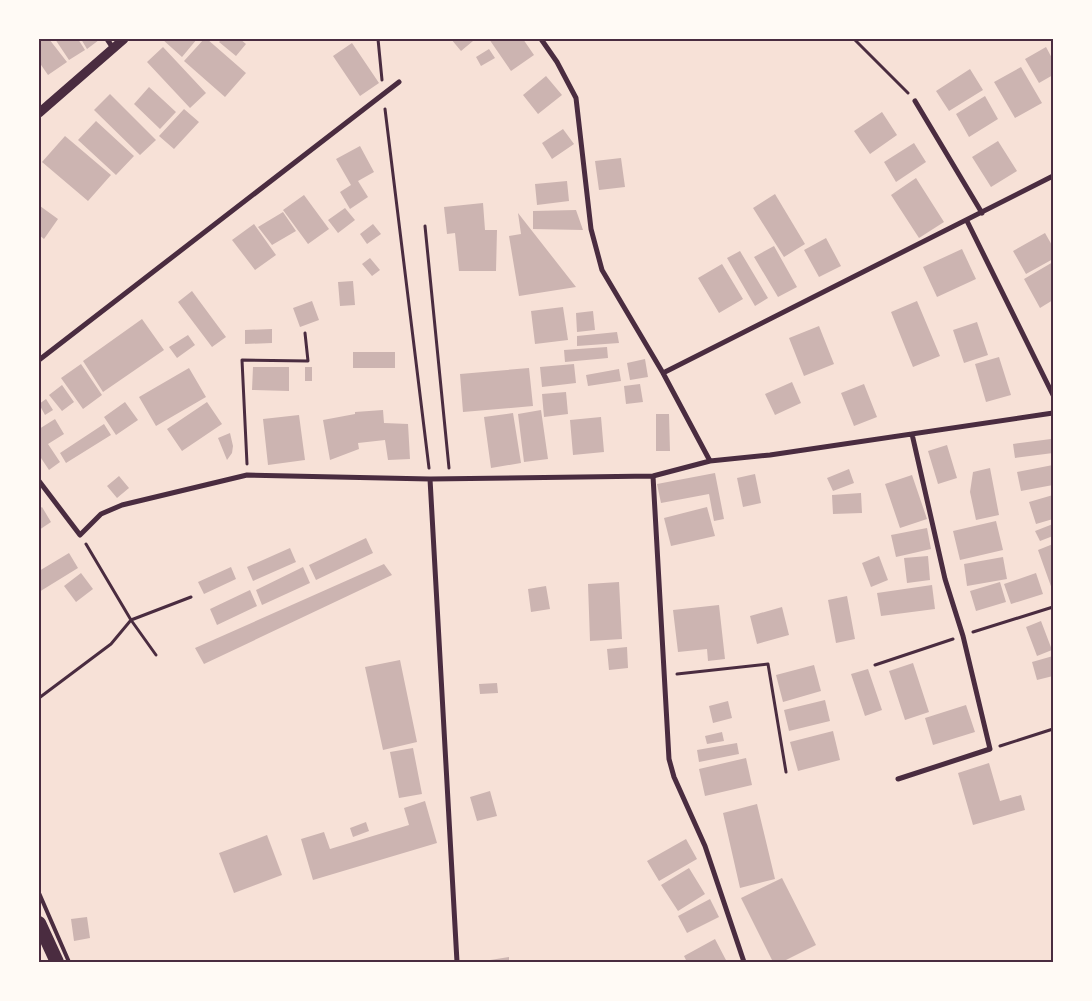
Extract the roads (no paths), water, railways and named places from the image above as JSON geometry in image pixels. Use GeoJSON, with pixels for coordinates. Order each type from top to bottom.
{"type":"FeatureCollection","features":[{"type":"Feature","properties":{"kind":"highway"},"geometry":{"type":"LineString","coordinates":[[39,923],[57,962]]}},
{"type":"Feature","properties":{"kind":"street"},"geometry":{"type":"LineString","coordinates":[[107,39],[113,48]]}},
{"type":"Feature","properties":{"kind":"street"},"geometry":{"type":"LineString","coordinates":[[39,113],[124,39]]}},
{"type":"Feature","properties":{"kind":"street"},"geometry":{"type":"LineString","coordinates":[[541,39],[557,62],[576,98],[591,230],[602,270],[663,373],[710,461]]}},
{"type":"Feature","properties":{"kind":"street"},"geometry":{"type":"LineString","coordinates":[[39,360],[399,82]]}},
{"type":"Feature","properties":{"kind":"street"},"geometry":{"type":"LineString","coordinates":[[915,101],[982,213]]}},
{"type":"Feature","properties":{"kind":"street"},"geometry":{"type":"LineString","coordinates":[[663,373],[968,221],[1053,176]]}},
{"type":"Feature","properties":{"kind":"street"},"geometry":{"type":"LineString","coordinates":[[968,221],[1053,395]]}},
{"type":"Feature","properties":{"kind":"street"},"geometry":{"type":"LineString","coordinates":[[39,481],[80,535],[100,514],[122,504],[247,475],[430,479],[653,476],[710,461],[770,455],[1053,413]]}},
{"type":"Feature","properties":{"kind":"street"},"geometry":{"type":"LineString","coordinates":[[898,779],[990,749],[963,636],[945,580],[912,434]]}},
{"type":"Feature","properties":{"kind":"street"},"geometry":{"type":"LineString","coordinates":[[653,476],[669,759],[674,777],[705,846],[744,962]]}},
{"type":"Feature","properties":{"kind":"street"},"geometry":{"type":"LineString","coordinates":[[430,479],[457,962]]}},
{"type":"Feature","properties":{"kind":"lane"},"geometry":{"type":"LineString","coordinates":[[39,893],[69,962]]}}]}
